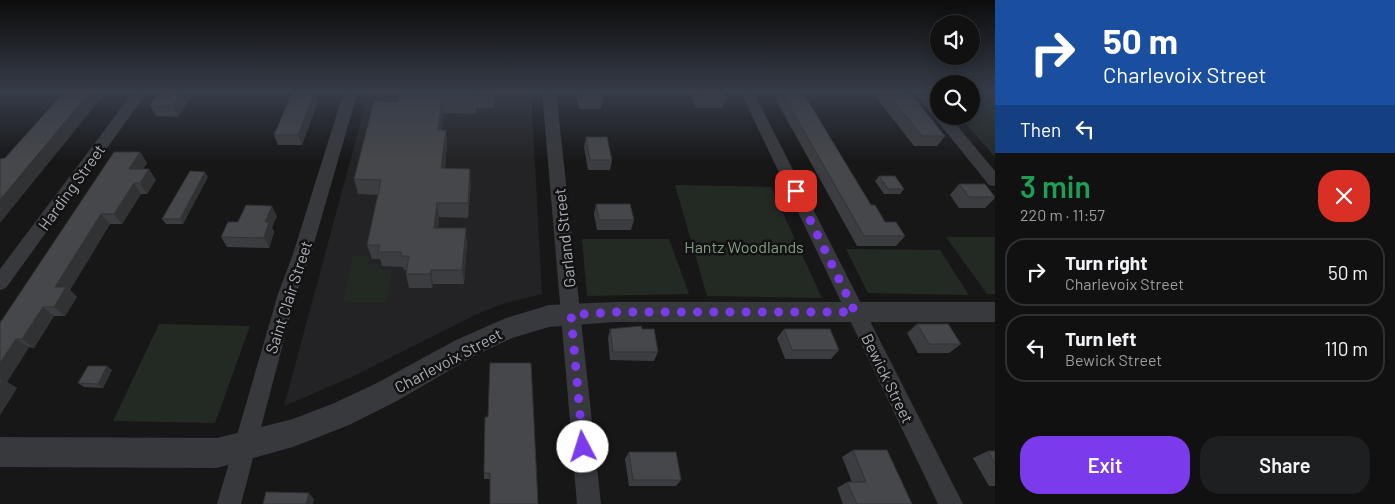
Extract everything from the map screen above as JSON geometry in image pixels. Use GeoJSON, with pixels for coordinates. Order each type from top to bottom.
{"type":"FeatureCollection","features":[{"type":"Feature","properties":{"kind":"street","name":"Harding Street"},"geometry":{"type":"LineString","coordinates":[[0,283],[124,115]]}},
{"type":"Feature","properties":{"kind":"street","name":"Saint Clair Street"},"geometry":{"type":"LineString","coordinates":[[229,504],[287,294],[302,254],[344,115]]}},
{"type":"Feature","properties":{"kind":"street","name":"Garland Street"},"geometry":{"type":"LineString","coordinates":[[551,115],[588,504]]}},
{"type":"Feature","properties":{"kind":"street","name":"Bewick Street"},"geometry":{"type":"LineString","coordinates":[[758,115],[951,504]]}},
{"type":"Feature","properties":{"kind":"street"},"geometry":{"type":"LineString","coordinates":[[948,125],[995,181]]}},
{"type":"Feature","properties":{"kind":"street","name":"Charlevoix Street"},"geometry":{"type":"LineString","coordinates":[[0,452],[217,453],[244,447],[293,433],[339,415],[384,393],[465,348],[506,329],[549,316],[615,312],[995,312]]}},
{"type":"Feature","properties":{"kind":"shaded area"},"geometry":{"type":"Polygon","coordinates":[[[363,115],[532,115],[542,294],[502,304],[475,315],[352,377],[284,406],[363,115]]]}},
{"type":"Feature","properties":{"kind":"green space"},"geometry":{"type":"Polygon","coordinates":[[[980,115],[995,115],[995,157],[967,125],[980,125],[980,115]]]}},
{"type":"Feature","properties":{"kind":"green space","name":"Hantz Woodlands"},"geometry":{"type":"Polygon","coordinates":[[[675,185],[771,187],[822,298],[707,296],[675,185]]]}},
{"type":"Feature","properties":{"kind":"green space"},"geometry":{"type":"Polygon","coordinates":[[[946,237],[995,237],[995,294],[987,294],[946,237]]]}},
{"type":"Feature","properties":{"kind":"green space","name":"Hantz Woodlands"},"geometry":{"type":"Polygon","coordinates":[[[582,239],[669,239],[689,294],[587,296],[582,239]]]}},
{"type":"Feature","properties":{"kind":"green space"},"geometry":{"type":"Polygon","coordinates":[[[846,249],[940,250],[969,295],[868,293],[846,249]]]}},
{"type":"Feature","properties":{"kind":"green space"},"geometry":{"type":"Polygon","coordinates":[[[353,256],[370,256],[368,264],[382,264],[381,269],[392,269],[387,302],[343,302],[353,256]]]}},
{"type":"Feature","properties":{"kind":"green space"},"geometry":{"type":"Polygon","coordinates":[[[159,324],[250,326],[215,423],[113,421],[159,324]]]}},
{"type":"Feature","properties":{"kind":"building"},"geometry":{"type":"Polygon","coordinates":[[[44,115],[71,115],[0,200],[0,159],[5,158],[44,115]]]}},
{"type":"Feature","properties":{"kind":"building"},"geometry":{"type":"Polygon","coordinates":[[[283,115],[306,115],[298,135],[274,135],[283,115]]]}},
{"type":"Feature","properties":{"kind":"building"},"geometry":{"type":"Polygon","coordinates":[[[371,115],[440,115],[438,130],[446,130],[441,168],[470,169],[468,203],[437,203],[434,228],[466,228],[462,270],[431,270],[430,274],[406,274],[409,256],[401,256],[401,252],[378,252],[380,245],[367,245],[381,180],[354,179],[371,115]]]}},
{"type":"Feature","properties":{"kind":"building"},"geometry":{"type":"Polygon","coordinates":[[[794,115],[816,115],[871,205],[875,205],[885,222],[896,222],[905,236],[864,236],[794,115]]]}},
{"type":"Feature","properties":{"kind":"building"},"geometry":{"type":"Polygon","coordinates":[[[905,115],[928,115],[930,117],[930,125],[936,125],[945,136],[922,136],[905,115]]]}},
{"type":"Feature","properties":{"kind":"building"},"geometry":{"type":"Polygon","coordinates":[[[586,137],[607,137],[612,160],[590,160],[586,137]]]}},
{"type":"Feature","properties":{"kind":"building"},"geometry":{"type":"Polygon","coordinates":[[[114,152],[140,152],[129,169],[149,169],[140,183],[134,183],[114,214],[101,214],[55,287],[66,287],[54,307],[43,307],[22,339],[16,339],[0,363],[0,323],[114,152]]]}},
{"type":"Feature","properties":{"kind":"building"},"geometry":{"type":"Polygon","coordinates":[[[190,171],[205,172],[180,219],[162,219],[190,171]]]}},
{"type":"Feature","properties":{"kind":"building"},"geometry":{"type":"Polygon","coordinates":[[[879,176],[895,176],[904,189],[888,189],[879,176]]]}},
{"type":"Feature","properties":{"kind":"building"},"geometry":{"type":"Polygon","coordinates":[[[959,184],[985,184],[995,197],[969,197],[959,184]]]}},
{"type":"Feature","properties":{"kind":"building"},"geometry":{"type":"Polygon","coordinates":[[[596,204],[630,204],[634,220],[599,220],[596,204]]]}},
{"type":"Feature","properties":{"kind":"building"},"geometry":{"type":"Polygon","coordinates":[[[246,205],[272,206],[265,222],[269,222],[264,238],[221,237],[228,222],[238,222],[246,205]]]}},
{"type":"Feature","properties":{"kind":"building"},"geometry":{"type":"Polygon","coordinates":[[[917,324],[948,324],[961,344],[929,344],[917,324]]]}},
{"type":"Feature","properties":{"kind":"building"},"geometry":{"type":"Polygon","coordinates":[[[641,326],[642,329],[654,329],[658,352],[613,352],[610,329],[641,326]]]}},
{"type":"Feature","properties":{"kind":"building"},"geometry":{"type":"Polygon","coordinates":[[[784,329],[830,329],[839,350],[792,350],[784,329]]]}},
{"type":"Feature","properties":{"kind":"building"},"geometry":{"type":"Polygon","coordinates":[[[490,363],[531,363],[538,504],[490,504],[490,473],[484,473],[485,417],[488,417],[490,363]]]}},
{"type":"Feature","properties":{"kind":"building"},"geometry":{"type":"Polygon","coordinates":[[[88,366],[107,366],[98,384],[78,383],[88,366]]]}},
{"type":"Feature","properties":{"kind":"building"},"geometry":{"type":"Polygon","coordinates":[[[853,450],[887,450],[912,504],[857,504],[847,482],[866,482],[853,450]]]}},
{"type":"Feature","properties":{"kind":"building"},"geometry":{"type":"Polygon","coordinates":[[[988,451],[995,451],[995,464],[988,451]]]}},
{"type":"Feature","properties":{"kind":"building"},"geometry":{"type":"Polygon","coordinates":[[[629,452],[676,452],[681,480],[633,480],[629,452]]]}},
{"type":"Feature","properties":{"kind":"building"},"geometry":{"type":"Polygon","coordinates":[[[266,492],[309,493],[306,504],[263,504],[266,492]]]}},
{"type":"Feature","properties":{"kind":"route"},"geometry":{"type":"LineString","coordinates":[[583,447],[571,315],[615,312],[855,312],[796,191]]}}]}
